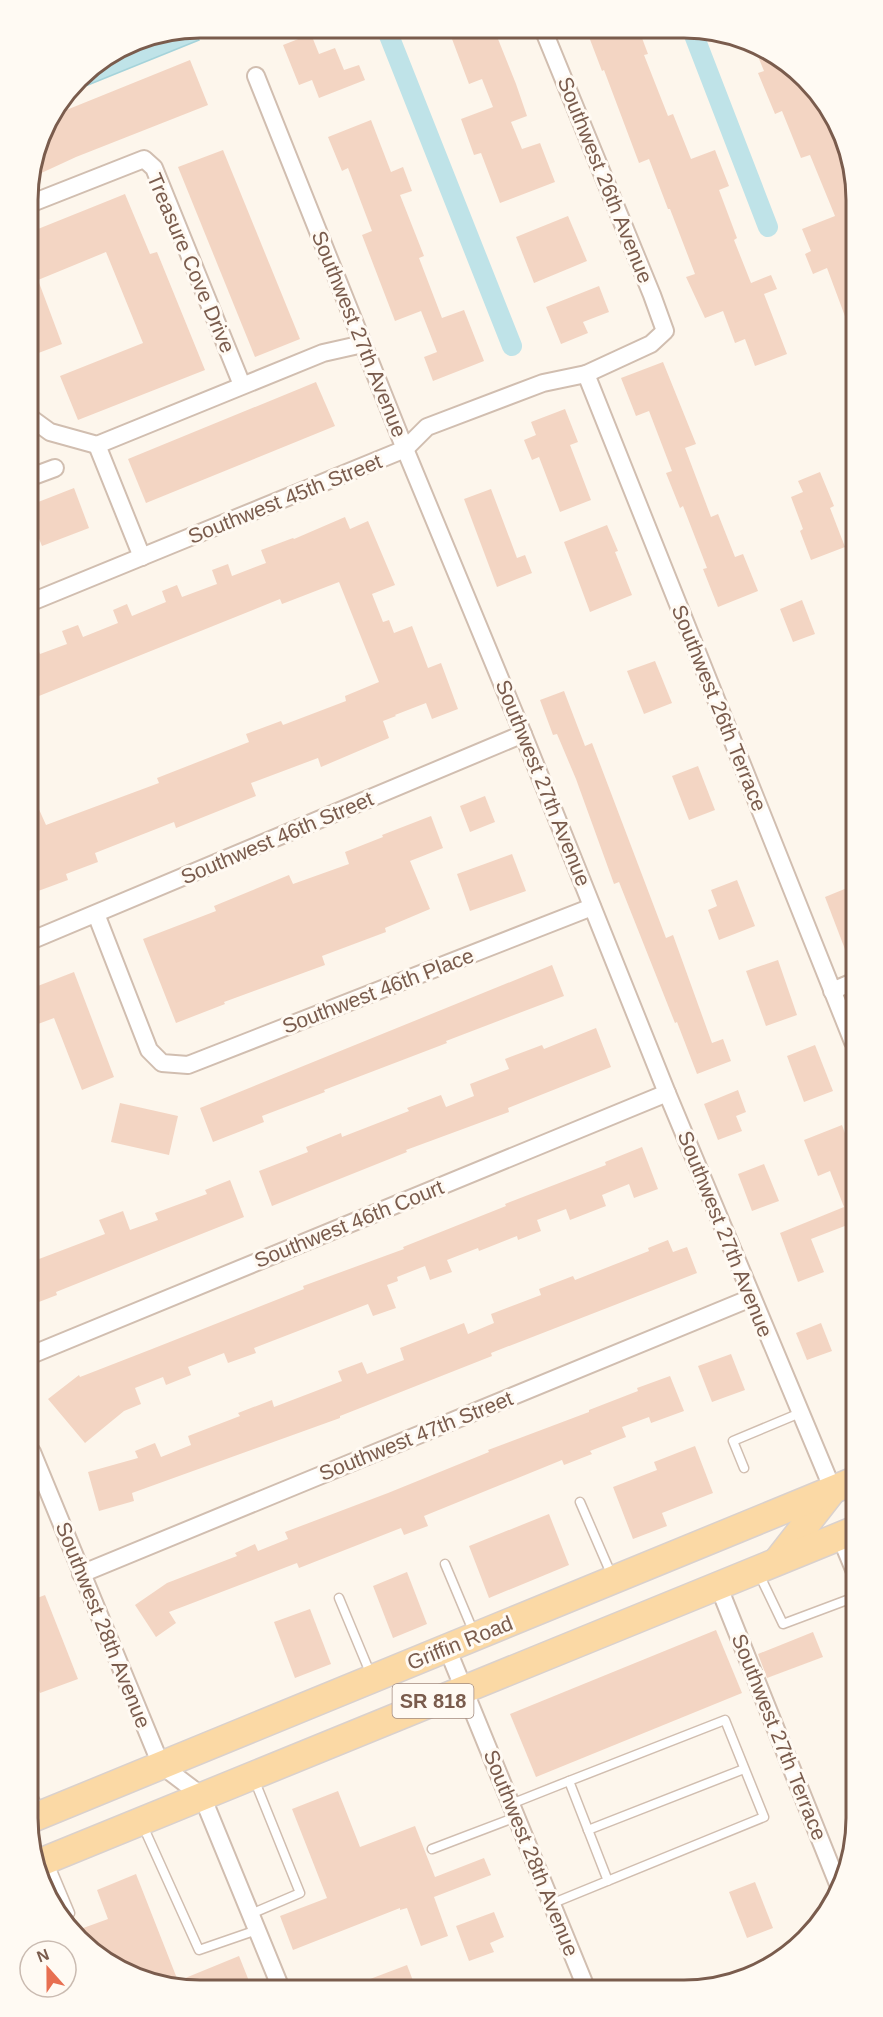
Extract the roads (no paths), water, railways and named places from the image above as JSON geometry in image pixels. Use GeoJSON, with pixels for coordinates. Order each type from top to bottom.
{"type":"FeatureCollection","features":[{"type":"Feature","properties":{"kind":"main road"},"geometry":{"type":"LineString","coordinates":[[767,1565],[843,1485]]}},
{"type":"Feature","properties":{"kind":"main road","name":"Griffin Road"},"geometry":{"type":"LineString","coordinates":[[38,1808],[161,1765],[843,1485]]}},
{"type":"Feature","properties":{"kind":"main road","name":"Griffin Road"},"geometry":{"type":"LineString","coordinates":[[43,1861],[767,1565],[845,1529]]}},
{"type":"Feature","properties":{"kind":"street","name":"Southwest 26th Avenue"},"geometry":{"type":"LineString","coordinates":[[547,38],[665,331]]}},
{"type":"Feature","properties":{"kind":"street","name":"Southwest 27th Avenue"},"geometry":{"type":"LineString","coordinates":[[256,76],[405,449],[524,734],[751,1298],[800,1413],[843,1485]]}},
{"type":"Feature","properties":{"kind":"street","name":"Treasure Cove Drive"},"geometry":{"type":"LineString","coordinates":[[38,201],[144,159],[154,168],[242,385]]}},
{"type":"Feature","properties":{"kind":"street","name":"Southwest 45th Street"},"geometry":{"type":"LineString","coordinates":[[38,599],[405,449],[427,427],[543,383],[586,374],[651,344],[665,331]]}},
{"type":"Feature","properties":{"kind":"street"},"geometry":{"type":"LineString","coordinates":[[38,423],[50,432],[97,445],[323,353],[363,344]]}},
{"type":"Feature","properties":{"kind":"street","name":"Southwest 26th Terrace"},"geometry":{"type":"LineString","coordinates":[[586,374],[845,1024]]}},
{"type":"Feature","properties":{"kind":"street"},"geometry":{"type":"LineString","coordinates":[[97,445],[142,557]]}},
{"type":"Feature","properties":{"kind":"street"},"geometry":{"type":"LineString","coordinates":[[38,474],[55,468]]}},
{"type":"Feature","properties":{"kind":"street","name":"Southwest 46th Street"},"geometry":{"type":"LineString","coordinates":[[38,938],[524,734]]}},
{"type":"Feature","properties":{"kind":"street","name":"Southwest 46th Place"},"geometry":{"type":"LineString","coordinates":[[96,914],[150,1050],[162,1063],[188,1065],[592,907]]}},
{"type":"Feature","properties":{"kind":"street"},"geometry":{"type":"LineString","coordinates":[[832,991],[846,985]]}},
{"type":"Feature","properties":{"kind":"street","name":"Southwest 46th Court"},"geometry":{"type":"LineString","coordinates":[[38,1352],[667,1093]]}},
{"type":"Feature","properties":{"kind":"street","name":"Southwest 47th Street"},"geometry":{"type":"LineString","coordinates":[[81,1574],[751,1298]]}},
{"type":"Feature","properties":{"kind":"street","name":"Southwest 28th Avenue"},"geometry":{"type":"LineString","coordinates":[[38,1467],[161,1765]]}},
{"type":"Feature","properties":{"kind":"street","name":"Southwest 27th Terrace"},"geometry":{"type":"LineString","coordinates":[[718,1585],[835,1875]]}},
{"type":"Feature","properties":{"kind":"street","name":"Southwest 28th Avenue"},"geometry":{"type":"LineString","coordinates":[[447,1648],[583,1980]]}},
{"type":"Feature","properties":{"kind":"street"},"geometry":{"type":"LineString","coordinates":[[161,1765],[202,1796],[278,1980]]}},
{"type":"Feature","properties":{"kind":"lane"},"geometry":{"type":"LineString","coordinates":[[744,1468],[733,1441],[800,1413]]}},
{"type":"Feature","properties":{"kind":"lane"},"geometry":{"type":"LineString","coordinates":[[580,1502],[613,1580]]}},
{"type":"Feature","properties":{"kind":"lane"},"geometry":{"type":"LineString","coordinates":[[445,1564],[476,1636]]}},
{"type":"Feature","properties":{"kind":"lane"},"geometry":{"type":"LineString","coordinates":[[767,1565],[783,1624],[845,1601]]}},
{"type":"Feature","properties":{"kind":"lane"},"geometry":{"type":"LineString","coordinates":[[339,1598],[372,1678]]}},
{"type":"Feature","properties":{"kind":"lane"},"geometry":{"type":"LineString","coordinates":[[432,1849],[569,1781],[725,1720],[764,1817],[551,1904]]}},
{"type":"Feature","properties":{"kind":"lane"},"geometry":{"type":"LineString","coordinates":[[588,1830],[744,1768]]}},
{"type":"Feature","properties":{"kind":"lane"},"geometry":{"type":"LineString","coordinates":[[251,1914],[300,1893],[253,1775]]}},
{"type":"Feature","properties":{"kind":"lane"},"geometry":{"type":"LineString","coordinates":[[569,1781],[608,1881]]}},
{"type":"Feature","properties":{"kind":"lane"},"geometry":{"type":"LineString","coordinates":[[141,1821],[199,1950],[257,1930]]}},
{"type":"Feature","properties":{"kind":"lane"},"geometry":{"type":"LineString","coordinates":[[48,1874],[69,1913]]}},
{"type":"Feature","properties":{"kind":"water"},"geometry":{"type":"Polygon","coordinates":[[[189,38],[199,40],[83,87],[109,65],[137,50],[168,41],[189,38]]]}},
{"type":"Feature","properties":{"kind":"waterway"},"geometry":{"type":"LineString","coordinates":[[390,38],[512,346]]}},
{"type":"Feature","properties":{"kind":"waterway"},"geometry":{"type":"LineString","coordinates":[[695,38],[768,227]]}}]}
